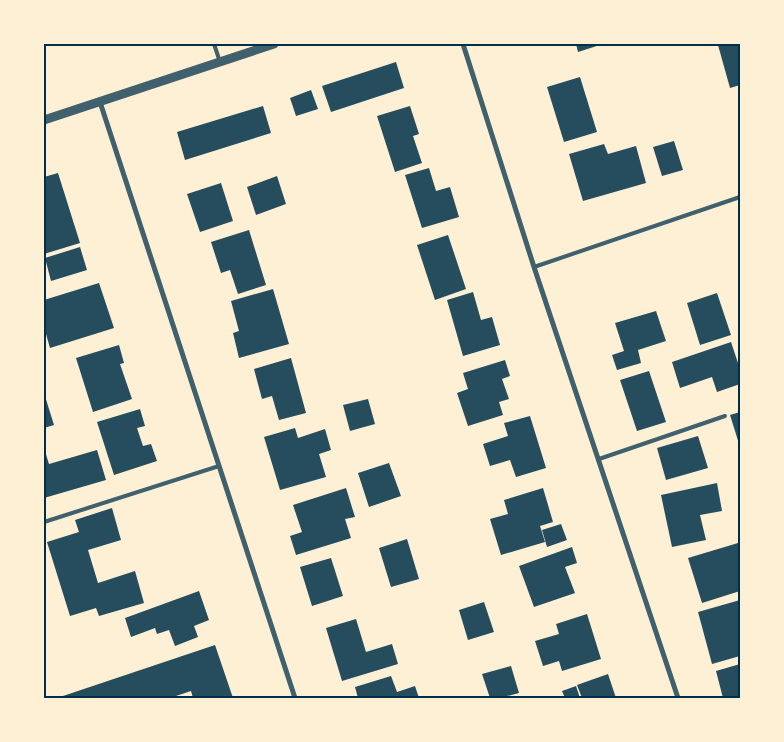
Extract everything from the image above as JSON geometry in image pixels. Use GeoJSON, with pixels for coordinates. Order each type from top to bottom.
{"type":"FeatureCollection","features":[{"type":"Feature","properties":{"kind":"street"},"geometry":{"type":"LineString","coordinates":[[44,120],[274,44]]}},
{"type":"Feature","properties":{"kind":"street"},"geometry":{"type":"LineString","coordinates":[[463,44],[534,267],[678,698]]}},
{"type":"Feature","properties":{"kind":"street"},"geometry":{"type":"LineString","coordinates":[[100,102],[295,698]]}},
{"type":"Feature","properties":{"kind":"lane"},"geometry":{"type":"LineString","coordinates":[[214,44],[220,62]]}},
{"type":"Feature","properties":{"kind":"lane"},"geometry":{"type":"LineString","coordinates":[[534,267],[740,197]]}},
{"type":"Feature","properties":{"kind":"lane"},"geometry":{"type":"LineString","coordinates":[[599,459],[725,416]]}},
{"type":"Feature","properties":{"kind":"lane"},"geometry":{"type":"LineString","coordinates":[[44,522],[219,466]]}},
{"type":"Feature","properties":{"kind":"building"},"geometry":{"type":"Polygon","coordinates":[[[576,44],[603,44],[578,52],[576,44]]]}},
{"type":"Feature","properties":{"kind":"building"},"geometry":{"type":"Polygon","coordinates":[[[740,44],[740,85],[730,88],[718,45],[740,44]]]}},
{"type":"Feature","properties":{"kind":"building"},"geometry":{"type":"Polygon","coordinates":[[[396,62],[404,88],[331,112],[322,86],[396,62]]]}},
{"type":"Feature","properties":{"kind":"building"},"geometry":{"type":"Polygon","coordinates":[[[580,77],[597,132],[564,142],[547,87],[580,77]]]}},
{"type":"Feature","properties":{"kind":"building"},"geometry":{"type":"Polygon","coordinates":[[[311,90],[318,109],[296,116],[290,98],[311,90]]]}},
{"type":"Feature","properties":{"kind":"building"},"geometry":{"type":"Polygon","coordinates":[[[263,106],[271,133],[185,160],[177,132],[263,106]]]}},
{"type":"Feature","properties":{"kind":"building"},"geometry":{"type":"Polygon","coordinates":[[[410,106],[419,134],[413,136],[422,163],[395,172],[377,116],[410,106]]]}},
{"type":"Feature","properties":{"kind":"building"},"geometry":{"type":"Polygon","coordinates":[[[674,141],[683,170],[662,176],[653,147],[674,141]]]}},
{"type":"Feature","properties":{"kind":"building"},"geometry":{"type":"Polygon","coordinates":[[[604,144],[608,154],[636,146],[646,183],[583,201],[569,154],[604,144]]]}},
{"type":"Feature","properties":{"kind":"building"},"geometry":{"type":"Polygon","coordinates":[[[429,168],[436,191],[450,187],[459,217],[422,228],[405,175],[429,168]]]}},
{"type":"Feature","properties":{"kind":"building"},"geometry":{"type":"Polygon","coordinates":[[[58,173],[80,243],[44,254],[44,177],[58,173]]]}},
{"type":"Feature","properties":{"kind":"building"},"geometry":{"type":"Polygon","coordinates":[[[277,176],[286,204],[256,215],[247,187],[277,176]]]}},
{"type":"Feature","properties":{"kind":"building"},"geometry":{"type":"Polygon","coordinates":[[[221,183],[233,221],[200,232],[187,194],[221,183]]]}},
{"type":"Feature","properties":{"kind":"building"},"geometry":{"type":"Polygon","coordinates":[[[249,230],[266,285],[238,294],[230,270],[221,273],[211,242],[249,230]]]}},
{"type":"Feature","properties":{"kind":"building"},"geometry":{"type":"Polygon","coordinates":[[[448,235],[466,289],[435,300],[417,245],[448,235]]]}},
{"type":"Feature","properties":{"kind":"building"},"geometry":{"type":"Polygon","coordinates":[[[80,247],[87,270],[51,281],[45,258],[80,247]]]}},
{"type":"Feature","properties":{"kind":"building"},"geometry":{"type":"Polygon","coordinates":[[[99,283],[114,328],[50,348],[44,327],[44,300],[99,283]]]}},
{"type":"Feature","properties":{"kind":"building"},"geometry":{"type":"Polygon","coordinates":[[[273,289],[289,344],[239,358],[233,333],[239,331],[231,301],[273,289]]]}},
{"type":"Feature","properties":{"kind":"building"},"geometry":{"type":"Polygon","coordinates":[[[473,292],[481,320],[492,317],[500,345],[463,356],[447,300],[473,292]]]}},
{"type":"Feature","properties":{"kind":"building"},"geometry":{"type":"Polygon","coordinates":[[[717,293],[731,335],[700,345],[687,303],[717,293]]]}},
{"type":"Feature","properties":{"kind":"building"},"geometry":{"type":"Polygon","coordinates":[[[656,311],[666,341],[638,350],[641,363],[617,370],[612,355],[624,351],[615,323],[656,311]]]}},
{"type":"Feature","properties":{"kind":"building"},"geometry":{"type":"Polygon","coordinates":[[[731,342],[740,369],[740,384],[717,392],[712,377],[680,388],[672,362],[731,342]]]}},
{"type":"Feature","properties":{"kind":"building"},"geometry":{"type":"Polygon","coordinates":[[[119,345],[124,363],[120,364],[132,399],[93,412],[76,358],[119,345]]]}},
{"type":"Feature","properties":{"kind":"building"},"geometry":{"type":"Polygon","coordinates":[[[291,358],[306,413],[279,420],[272,396],[262,399],[254,369],[291,358]]]}},
{"type":"Feature","properties":{"kind":"building"},"geometry":{"type":"Polygon","coordinates":[[[505,360],[510,376],[502,379],[509,399],[499,402],[503,415],[468,426],[457,393],[468,389],[463,373],[505,360]]]}},
{"type":"Feature","properties":{"kind":"building"},"geometry":{"type":"Polygon","coordinates":[[[649,371],[666,422],[637,431],[620,380],[649,371]]]}},
{"type":"Feature","properties":{"kind":"building"},"geometry":{"type":"Polygon","coordinates":[[[44,393],[54,425],[44,428],[44,393]]]}},
{"type":"Feature","properties":{"kind":"building"},"geometry":{"type":"Polygon","coordinates":[[[368,399],[375,424],[350,431],[343,405],[368,399]]]}},
{"type":"Feature","properties":{"kind":"building"},"geometry":{"type":"Polygon","coordinates":[[[140,409],[145,426],[137,428],[143,446],[151,444],[157,461],[114,475],[97,422],[140,409]]]}},
{"type":"Feature","properties":{"kind":"building"},"geometry":{"type":"Polygon","coordinates":[[[740,412],[740,447],[730,415],[740,412]]]}},
{"type":"Feature","properties":{"kind":"building"},"geometry":{"type":"Polygon","coordinates":[[[530,416],[546,468],[516,477],[510,460],[490,466],[483,444],[508,436],[504,423],[530,416]]]}},
{"type":"Feature","properties":{"kind":"building"},"geometry":{"type":"Polygon","coordinates":[[[295,428],[298,438],[325,429],[331,450],[319,454],[326,477],[280,490],[264,437],[295,428]]]}},
{"type":"Feature","properties":{"kind":"building"},"geometry":{"type":"Polygon","coordinates":[[[698,436],[708,468],[666,480],[657,448],[698,436]]]}},
{"type":"Feature","properties":{"kind":"building"},"geometry":{"type":"Polygon","coordinates":[[[44,448],[49,464],[97,450],[106,480],[44,498],[44,448]]]}},
{"type":"Feature","properties":{"kind":"building"},"geometry":{"type":"Polygon","coordinates":[[[389,463],[401,496],[369,507],[358,473],[389,463]]]}},
{"type":"Feature","properties":{"kind":"building"},"geometry":{"type":"Polygon","coordinates":[[[717,483],[722,511],[700,515],[706,540],[672,547],[661,495],[717,483]]]}},
{"type":"Feature","properties":{"kind":"building"},"geometry":{"type":"Polygon","coordinates":[[[346,488],[355,517],[345,519],[351,538],[296,555],[290,536],[302,532],[293,505],[346,488]]]}},
{"type":"Feature","properties":{"kind":"building"},"geometry":{"type":"Polygon","coordinates":[[[543,488],[553,522],[540,526],[545,542],[501,555],[490,519],[508,514],[504,500],[543,488]]]}},
{"type":"Feature","properties":{"kind":"building"},"geometry":{"type":"Polygon","coordinates":[[[112,508],[121,540],[88,550],[98,583],[135,571],[144,603],[99,616],[96,608],[70,616],[47,542],[79,532],[75,520],[112,508]]]}},
{"type":"Feature","properties":{"kind":"building"},"geometry":{"type":"Polygon","coordinates":[[[561,524],[567,540],[547,547],[542,530],[561,524]]]}},
{"type":"Feature","properties":{"kind":"building"},"geometry":{"type":"Polygon","coordinates":[[[407,539],[419,579],[391,587],[379,548],[407,539]]]}},
{"type":"Feature","properties":{"kind":"building"},"geometry":{"type":"Polygon","coordinates":[[[738,543],[740,551],[740,560],[738,560],[740,567],[740,591],[702,603],[688,558],[738,543]]]}},
{"type":"Feature","properties":{"kind":"building"},"geometry":{"type":"Polygon","coordinates":[[[572,547],[577,563],[565,567],[575,593],[534,607],[519,566],[572,547]]]}},
{"type":"Feature","properties":{"kind":"building"},"geometry":{"type":"Polygon","coordinates":[[[331,558],[343,596],[312,606],[300,567],[331,558]]]}},
{"type":"Feature","properties":{"kind":"building"},"geometry":{"type":"Polygon","coordinates":[[[199,591],[209,620],[194,626],[198,637],[175,646],[169,630],[157,634],[155,628],[131,637],[125,618],[199,591]]]}},
{"type":"Feature","properties":{"kind":"building"},"geometry":{"type":"Polygon","coordinates":[[[740,600],[740,656],[712,664],[698,612],[740,600]]]}},
{"type":"Feature","properties":{"kind":"building"},"geometry":{"type":"Polygon","coordinates":[[[484,602],[494,632],[468,640],[459,610],[484,602]]]}},
{"type":"Feature","properties":{"kind":"building"},"geometry":{"type":"Polygon","coordinates":[[[587,614],[601,659],[562,671],[559,661],[543,666],[535,641],[559,634],[556,624],[587,614]]]}},
{"type":"Feature","properties":{"kind":"building"},"geometry":{"type":"Polygon","coordinates":[[[356,619],[366,652],[392,644],[398,664],[342,681],[326,628],[356,619]]]}},
{"type":"Feature","properties":{"kind":"building"},"geometry":{"type":"Polygon","coordinates":[[[215,645],[233,698],[193,698],[191,691],[170,698],[57,698],[215,645]]]}},
{"type":"Feature","properties":{"kind":"building"},"geometry":{"type":"Polygon","coordinates":[[[740,664],[740,698],[723,698],[716,671],[740,664]]]}},
{"type":"Feature","properties":{"kind":"building"},"geometry":{"type":"Polygon","coordinates":[[[511,666],[519,693],[500,698],[490,698],[482,674],[511,666]]]}},
{"type":"Feature","properties":{"kind":"building"},"geometry":{"type":"Polygon","coordinates":[[[608,674],[616,698],[582,698],[577,685],[608,674]]]}},
{"type":"Feature","properties":{"kind":"building"},"geometry":{"type":"Polygon","coordinates":[[[391,676],[397,692],[415,686],[419,698],[358,698],[355,687],[391,676]]]}},
{"type":"Feature","properties":{"kind":"building"},"geometry":{"type":"Polygon","coordinates":[[[576,686],[580,698],[565,698],[562,691],[576,686]]]}}]}
